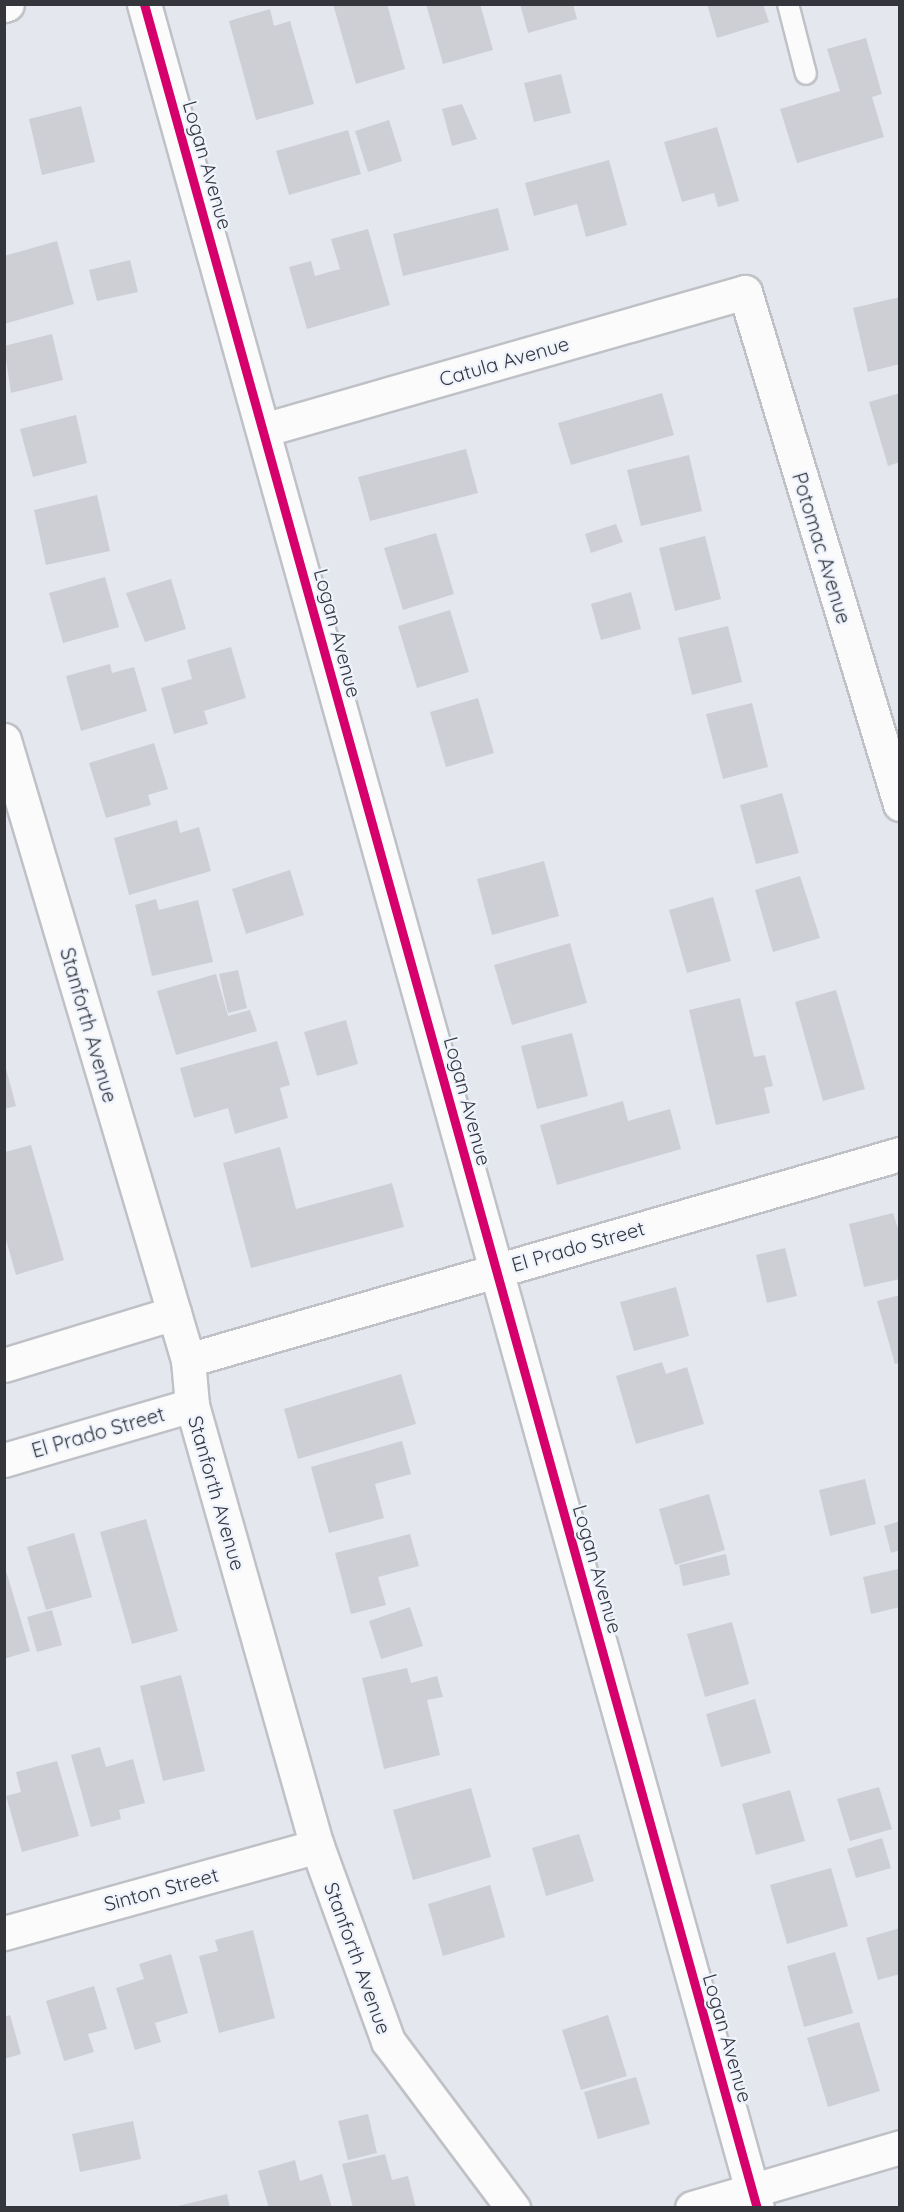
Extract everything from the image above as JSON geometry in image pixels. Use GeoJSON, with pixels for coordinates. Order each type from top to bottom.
{"type":"FeatureCollection","features":[{"type":"Feature","properties":{"kind":"street","name":"Logan Avenue"},"geometry":{"type":"LineString","coordinates":[[144,4],[754,2199]]}},
{"type":"Feature","properties":{"kind":"street","name":"Catula Avenue"},"geometry":{"type":"LineString","coordinates":[[263,430],[745,292]]}},
{"type":"Feature","properties":{"kind":"street","name":"Potomac Avenue"},"geometry":{"type":"LineString","coordinates":[[745,292],[900,804]]}},
{"type":"Feature","properties":{"kind":"street","name":"Stanforth Avenue"},"geometry":{"type":"LineString","coordinates":[[4,740],[188,1360],[192,1405],[317,1846],[388,2041],[513,2208]]}},
{"type":"Feature","properties":{"kind":"street","name":"El Prado Street"},"geometry":{"type":"LineString","coordinates":[[188,1360],[495,1269],[900,1154]]}},
{"type":"Feature","properties":{"kind":"street"},"geometry":{"type":"LineString","coordinates":[[4,1365],[174,1313]]}},
{"type":"Feature","properties":{"kind":"street","name":"El Prado Street"},"geometry":{"type":"LineString","coordinates":[[4,1460],[192,1405]]}},
{"type":"Feature","properties":{"kind":"street","name":"Sinton Street"},"geometry":{"type":"LineString","coordinates":[[4,1933],[317,1846]]}},
{"type":"Feature","properties":{"kind":"street"},"geometry":{"type":"LineString","coordinates":[[692,2208],[754,2199],[900,2147]]}},
{"type":"Feature","properties":{"kind":"lane"},"geometry":{"type":"LineString","coordinates":[[788,4],[806,74]]}},
{"type":"Feature","properties":{"kind":"building"},"geometry":{"type":"Polygon","coordinates":[[[333,4],[387,4],[405,69],[356,84],[333,4]]]}},
{"type":"Feature","properties":{"kind":"building"},"geometry":{"type":"Polygon","coordinates":[[[426,4],[480,4],[493,50],[443,64],[426,4]]]}},
{"type":"Feature","properties":{"kind":"building"},"geometry":{"type":"Polygon","coordinates":[[[520,4],[573,4],[577,19],[528,33],[520,4]]]}},
{"type":"Feature","properties":{"kind":"building"},"geometry":{"type":"Polygon","coordinates":[[[707,4],[763,4],[769,22],[717,38],[707,4]]]}},
{"type":"Feature","properties":{"kind":"building"},"geometry":{"type":"Polygon","coordinates":[[[270,9],[274,26],[290,21],[314,104],[256,120],[229,21],[270,9]]]}},
{"type":"Feature","properties":{"kind":"building"},"geometry":{"type":"Polygon","coordinates":[[[866,38],[882,94],[872,97],[884,137],[797,163],[780,109],[840,91],[827,49],[866,38]]]}},
{"type":"Feature","properties":{"kind":"building"},"geometry":{"type":"Polygon","coordinates":[[[561,74],[571,113],[534,122],[524,83],[561,74]]]}},
{"type":"Feature","properties":{"kind":"building"},"geometry":{"type":"Polygon","coordinates":[[[462,104],[477,139],[452,146],[442,109],[462,104]]]}},
{"type":"Feature","properties":{"kind":"building"},"geometry":{"type":"Polygon","coordinates":[[[81,106],[95,162],[42,175],[29,119],[81,106]]]}},
{"type":"Feature","properties":{"kind":"building"},"geometry":{"type":"Polygon","coordinates":[[[389,120],[402,161],[368,172],[355,131],[389,120]]]}},
{"type":"Feature","properties":{"kind":"building"},"geometry":{"type":"Polygon","coordinates":[[[717,127],[739,201],[718,207],[714,193],[682,202],[664,142],[717,127]]]}},
{"type":"Feature","properties":{"kind":"building"},"geometry":{"type":"Polygon","coordinates":[[[348,130],[361,174],[289,195],[276,151],[348,130]]]}},
{"type":"Feature","properties":{"kind":"building"},"geometry":{"type":"Polygon","coordinates":[[[609,160],[627,225],[586,237],[577,204],[534,216],[525,183],[609,160]]]}},
{"type":"Feature","properties":{"kind":"building"},"geometry":{"type":"Polygon","coordinates":[[[498,208],[509,250],[403,276],[393,234],[498,208]]]}},
{"type":"Feature","properties":{"kind":"building"},"geometry":{"type":"Polygon","coordinates":[[[368,229],[390,305],[307,329],[289,267],[311,261],[315,276],[340,269],[331,239],[368,229]]]}},
{"type":"Feature","properties":{"kind":"building"},"geometry":{"type":"Polygon","coordinates":[[[57,241],[74,304],[4,324],[4,256],[57,241]]]}},
{"type":"Feature","properties":{"kind":"building"},"geometry":{"type":"Polygon","coordinates":[[[130,260],[138,292],[97,301],[89,270],[130,260]]]}},
{"type":"Feature","properties":{"kind":"building"},"geometry":{"type":"Polygon","coordinates":[[[900,297],[900,364],[868,372],[853,308],[900,297]]]}},
{"type":"Feature","properties":{"kind":"building"},"geometry":{"type":"Polygon","coordinates":[[[52,334],[63,380],[11,393],[4,346],[52,334]]]}},
{"type":"Feature","properties":{"kind":"building"},"geometry":{"type":"Polygon","coordinates":[[[662,393],[674,435],[571,465],[558,423],[662,393]]]}},
{"type":"Feature","properties":{"kind":"building"},"geometry":{"type":"Polygon","coordinates":[[[900,393],[900,462],[888,466],[869,402],[900,393]]]}},
{"type":"Feature","properties":{"kind":"building"},"geometry":{"type":"Polygon","coordinates":[[[76,415],[87,463],[33,477],[20,429],[76,415]]]}},
{"type":"Feature","properties":{"kind":"building"},"geometry":{"type":"Polygon","coordinates":[[[466,449],[478,493],[370,521],[358,477],[466,449]]]}},
{"type":"Feature","properties":{"kind":"building"},"geometry":{"type":"Polygon","coordinates":[[[689,455],[702,511],[641,526],[627,470],[689,455]]]}},
{"type":"Feature","properties":{"kind":"building"},"geometry":{"type":"Polygon","coordinates":[[[97,495],[110,551],[46,565],[34,510],[97,495]]]}},
{"type":"Feature","properties":{"kind":"building"},"geometry":{"type":"Polygon","coordinates":[[[616,524],[623,542],[591,553],[585,534],[616,524]]]}},
{"type":"Feature","properties":{"kind":"building"},"geometry":{"type":"Polygon","coordinates":[[[436,533],[454,594],[403,610],[384,548],[436,533]]]}},
{"type":"Feature","properties":{"kind":"building"},"geometry":{"type":"Polygon","coordinates":[[[705,536],[721,599],[675,611],[659,548],[705,536]]]}},
{"type":"Feature","properties":{"kind":"building"},"geometry":{"type":"Polygon","coordinates":[[[105,577],[119,627],[63,643],[49,593],[105,577]]]}},
{"type":"Feature","properties":{"kind":"building"},"geometry":{"type":"Polygon","coordinates":[[[171,579],[186,629],[145,642],[126,593],[171,579]]]}},
{"type":"Feature","properties":{"kind":"building"},"geometry":{"type":"Polygon","coordinates":[[[631,592],[641,629],[601,640],[591,604],[631,592]]]}},
{"type":"Feature","properties":{"kind":"building"},"geometry":{"type":"Polygon","coordinates":[[[450,610],[469,672],[417,688],[398,626],[450,610]]]}},
{"type":"Feature","properties":{"kind":"building"},"geometry":{"type":"Polygon","coordinates":[[[728,626],[742,682],[692,695],[678,638],[728,626]]]}},
{"type":"Feature","properties":{"kind":"building"},"geometry":{"type":"Polygon","coordinates":[[[231,647],[246,698],[204,711],[208,724],[174,734],[161,688],[192,679],[187,660],[231,647]]]}},
{"type":"Feature","properties":{"kind":"building"},"geometry":{"type":"Polygon","coordinates":[[[110,664],[112,673],[134,667],[147,711],[81,731],[66,676],[110,664]]]}},
{"type":"Feature","properties":{"kind":"building"},"geometry":{"type":"Polygon","coordinates":[[[478,698],[494,753],[446,767],[430,712],[478,698]]]}},
{"type":"Feature","properties":{"kind":"building"},"geometry":{"type":"Polygon","coordinates":[[[752,703],[768,767],[723,779],[706,714],[752,703]]]}},
{"type":"Feature","properties":{"kind":"building"},"geometry":{"type":"Polygon","coordinates":[[[154,743],[168,789],[148,795],[151,805],[106,818],[89,763],[154,743]]]}},
{"type":"Feature","properties":{"kind":"building"},"geometry":{"type":"Polygon","coordinates":[[[782,793],[799,853],[756,864],[740,805],[782,793]]]}},
{"type":"Feature","properties":{"kind":"building"},"geometry":{"type":"Polygon","coordinates":[[[177,820],[180,833],[199,827],[211,871],[129,895],[114,838],[177,820]]]}},
{"type":"Feature","properties":{"kind":"building"},"geometry":{"type":"Polygon","coordinates":[[[544,861],[559,916],[492,935],[477,879],[544,861]]]}},
{"type":"Feature","properties":{"kind":"building"},"geometry":{"type":"Polygon","coordinates":[[[290,870],[304,915],[246,934],[232,889],[290,870]]]}},
{"type":"Feature","properties":{"kind":"building"},"geometry":{"type":"Polygon","coordinates":[[[800,876],[820,938],[773,952],[755,890],[800,876]]]}},
{"type":"Feature","properties":{"kind":"building"},"geometry":{"type":"Polygon","coordinates":[[[713,897],[731,961],[687,973],[669,910],[713,897]]]}},
{"type":"Feature","properties":{"kind":"building"},"geometry":{"type":"Polygon","coordinates":[[[156,899],[159,910],[198,900],[213,962],[152,976],[135,905],[156,899]]]}},
{"type":"Feature","properties":{"kind":"building"},"geometry":{"type":"Polygon","coordinates":[[[570,943],[587,1003],[512,1025],[494,965],[570,943]]]}},
{"type":"Feature","properties":{"kind":"building"},"geometry":{"type":"Polygon","coordinates":[[[238,970],[247,1008],[228,1013],[219,974],[238,970]]]}},
{"type":"Feature","properties":{"kind":"building"},"geometry":{"type":"Polygon","coordinates":[[[216,974],[228,1016],[250,1010],[257,1031],[176,1055],[157,991],[216,974]]]}},
{"type":"Feature","properties":{"kind":"building"},"geometry":{"type":"Polygon","coordinates":[[[836,990],[865,1089],[823,1101],[795,1002],[836,990]]]}},
{"type":"Feature","properties":{"kind":"building"},"geometry":{"type":"Polygon","coordinates":[[[740,998],[754,1057],[765,1055],[773,1086],[764,1088],[770,1113],[716,1125],[689,1010],[740,998]]]}},
{"type":"Feature","properties":{"kind":"building"},"geometry":{"type":"Polygon","coordinates":[[[346,1020],[358,1064],[317,1076],[304,1032],[346,1020]]]}},
{"type":"Feature","properties":{"kind":"building"},"geometry":{"type":"Polygon","coordinates":[[[572,1033],[588,1096],[537,1109],[521,1046],[572,1033]]]}},
{"type":"Feature","properties":{"kind":"building"},"geometry":{"type":"Polygon","coordinates":[[[277,1041],[290,1085],[280,1088],[288,1118],[235,1134],[228,1108],[194,1118],[180,1068],[277,1041]]]}},
{"type":"Feature","properties":{"kind":"building"},"geometry":{"type":"Polygon","coordinates":[[[4,1061],[16,1106],[4,1109],[4,1061]]]}},
{"type":"Feature","properties":{"kind":"building"},"geometry":{"type":"Polygon","coordinates":[[[623,1101],[628,1121],[670,1109],[681,1149],[557,1185],[540,1125],[623,1101]]]}},
{"type":"Feature","properties":{"kind":"building"},"geometry":{"type":"Polygon","coordinates":[[[31,1145],[64,1260],[16,1275],[5,1236],[5,1152],[31,1145]]]}},
{"type":"Feature","properties":{"kind":"building"},"geometry":{"type":"Polygon","coordinates":[[[280,1147],[296,1209],[392,1183],[404,1227],[251,1268],[223,1163],[280,1147]]]}},
{"type":"Feature","properties":{"kind":"building"},"geometry":{"type":"Polygon","coordinates":[[[893,1213],[900,1235],[900,1279],[864,1287],[849,1224],[893,1213]]]}},
{"type":"Feature","properties":{"kind":"building"},"geometry":{"type":"Polygon","coordinates":[[[785,1248],[797,1296],[767,1303],[756,1255],[785,1248]]]}},
{"type":"Feature","properties":{"kind":"building"},"geometry":{"type":"Polygon","coordinates":[[[676,1287],[689,1336],[634,1351],[620,1302],[676,1287]]]}},
{"type":"Feature","properties":{"kind":"building"},"geometry":{"type":"Polygon","coordinates":[[[900,1295],[900,1363],[895,1364],[877,1301],[900,1295]]]}},
{"type":"Feature","properties":{"kind":"building"},"geometry":{"type":"Polygon","coordinates":[[[662,1362],[666,1374],[687,1367],[704,1424],[636,1444],[616,1376],[662,1362]]]}},
{"type":"Feature","properties":{"kind":"building"},"geometry":{"type":"Polygon","coordinates":[[[401,1374],[416,1424],[298,1459],[284,1409],[401,1374]]]}},
{"type":"Feature","properties":{"kind":"building"},"geometry":{"type":"Polygon","coordinates":[[[402,1441],[411,1474],[375,1484],[384,1518],[329,1533],[311,1467],[402,1441]]]}},
{"type":"Feature","properties":{"kind":"building"},"geometry":{"type":"Polygon","coordinates":[[[865,1479],[876,1524],[830,1536],[819,1490],[865,1479]]]}},
{"type":"Feature","properties":{"kind":"building"},"geometry":{"type":"Polygon","coordinates":[[[709,1494],[725,1550],[675,1565],[659,1509],[709,1494]]]}},
{"type":"Feature","properties":{"kind":"building"},"geometry":{"type":"Polygon","coordinates":[[[146,1519],[178,1631],[132,1644],[100,1532],[146,1519]]]}},
{"type":"Feature","properties":{"kind":"building"},"geometry":{"type":"Polygon","coordinates":[[[900,1521],[900,1550],[891,1553],[884,1526],[900,1521]]]}},
{"type":"Feature","properties":{"kind":"building"},"geometry":{"type":"Polygon","coordinates":[[[74,1533],[92,1597],[46,1610],[27,1547],[74,1533]]]}},
{"type":"Feature","properties":{"kind":"building"},"geometry":{"type":"Polygon","coordinates":[[[410,1534],[419,1566],[378,1577],[386,1605],[351,1614],[335,1553],[410,1534]]]}},
{"type":"Feature","properties":{"kind":"building"},"geometry":{"type":"Polygon","coordinates":[[[726,1554],[730,1575],[683,1586],[679,1565],[726,1554]]]}},
{"type":"Feature","properties":{"kind":"building"},"geometry":{"type":"Polygon","coordinates":[[[4,1564],[30,1651],[4,1659],[4,1564]]]}},
{"type":"Feature","properties":{"kind":"building"},"geometry":{"type":"Polygon","coordinates":[[[898,1569],[900,1607],[871,1614],[863,1577],[898,1569]]]}},
{"type":"Feature","properties":{"kind":"building"},"geometry":{"type":"Polygon","coordinates":[[[410,1607],[423,1646],[381,1659],[369,1621],[410,1607]]]}},
{"type":"Feature","properties":{"kind":"building"},"geometry":{"type":"Polygon","coordinates":[[[52,1610],[62,1645],[37,1652],[27,1617],[52,1610]]]}},
{"type":"Feature","properties":{"kind":"building"},"geometry":{"type":"Polygon","coordinates":[[[732,1622],[749,1684],[705,1697],[687,1634],[732,1622]]]}},
{"type":"Feature","properties":{"kind":"building"},"geometry":{"type":"Polygon","coordinates":[[[407,1668],[411,1683],[437,1676],[443,1697],[427,1700],[440,1755],[384,1769],[362,1678],[407,1668]]]}},
{"type":"Feature","properties":{"kind":"building"},"geometry":{"type":"Polygon","coordinates":[[[181,1675],[205,1771],[163,1781],[140,1686],[181,1675]]]}},
{"type":"Feature","properties":{"kind":"building"},"geometry":{"type":"Polygon","coordinates":[[[755,1699],[771,1753],[721,1767],[706,1714],[755,1699]]]}},
{"type":"Feature","properties":{"kind":"building"},"geometry":{"type":"Polygon","coordinates":[[[100,1747],[106,1767],[133,1759],[145,1803],[119,1810],[121,1819],[91,1827],[71,1755],[100,1747]]]}},
{"type":"Feature","properties":{"kind":"building"},"geometry":{"type":"Polygon","coordinates":[[[57,1761],[79,1836],[22,1852],[6,1796],[21,1792],[16,1772],[57,1761]]]}},
{"type":"Feature","properties":{"kind":"building"},"geometry":{"type":"Polygon","coordinates":[[[879,1787],[892,1829],[850,1841],[837,1799],[879,1787]]]}},
{"type":"Feature","properties":{"kind":"building"},"geometry":{"type":"Polygon","coordinates":[[[471,1788],[491,1857],[413,1880],[393,1810],[471,1788]]]}},
{"type":"Feature","properties":{"kind":"building"},"geometry":{"type":"Polygon","coordinates":[[[790,1790],[805,1841],[756,1855],[742,1804],[790,1790]]]}},
{"type":"Feature","properties":{"kind":"building"},"geometry":{"type":"Polygon","coordinates":[[[579,1834],[594,1881],[546,1896],[532,1848],[579,1834]]]}},
{"type":"Feature","properties":{"kind":"building"},"geometry":{"type":"Polygon","coordinates":[[[882,1838],[891,1868],[856,1878],[847,1849],[882,1838]]]}},
{"type":"Feature","properties":{"kind":"building"},"geometry":{"type":"Polygon","coordinates":[[[831,1868],[848,1926],[787,1944],[770,1885],[831,1868]]]}},
{"type":"Feature","properties":{"kind":"building"},"geometry":{"type":"Polygon","coordinates":[[[490,1885],[505,1937],[443,1956],[428,1904],[490,1885]]]}},
{"type":"Feature","properties":{"kind":"building"},"geometry":{"type":"Polygon","coordinates":[[[900,1928],[900,1974],[878,1980],[866,1938],[900,1928]]]}},
{"type":"Feature","properties":{"kind":"building"},"geometry":{"type":"Polygon","coordinates":[[[253,1930],[275,2018],[219,2033],[199,1956],[218,1951],[215,1940],[253,1930]]]}},
{"type":"Feature","properties":{"kind":"building"},"geometry":{"type":"Polygon","coordinates":[[[835,1952],[853,2013],[804,2027],[787,1966],[835,1952]]]}},
{"type":"Feature","properties":{"kind":"building"},"geometry":{"type":"Polygon","coordinates":[[[171,1954],[188,2013],[155,2023],[161,2042],[135,2050],[116,1988],[144,1979],[139,1964],[171,1954]]]}},
{"type":"Feature","properties":{"kind":"building"},"geometry":{"type":"Polygon","coordinates":[[[94,1986],[107,2029],[88,2034],[94,2052],[64,2061],[46,2001],[94,1986]]]}},
{"type":"Feature","properties":{"kind":"building"},"geometry":{"type":"Polygon","coordinates":[[[10,2015],[21,2054],[4,2059],[4,2017],[10,2015]]]}},
{"type":"Feature","properties":{"kind":"building"},"geometry":{"type":"Polygon","coordinates":[[[608,2015],[627,2076],[581,2090],[562,2030],[608,2015]]]}},
{"type":"Feature","properties":{"kind":"building"},"geometry":{"type":"Polygon","coordinates":[[[859,2022],[880,2091],[828,2107],[807,2038],[859,2022]]]}},
{"type":"Feature","properties":{"kind":"building"},"geometry":{"type":"Polygon","coordinates":[[[636,2077],[650,2124],[598,2139],[584,2092],[636,2077]]]}},
{"type":"Feature","properties":{"kind":"building"},"geometry":{"type":"Polygon","coordinates":[[[368,2114],[377,2153],[348,2160],[338,2121],[368,2114]]]}},
{"type":"Feature","properties":{"kind":"building"},"geometry":{"type":"Polygon","coordinates":[[[133,2121],[141,2159],[80,2172],[72,2134],[133,2121]]]}},
{"type":"Feature","properties":{"kind":"building"},"geometry":{"type":"Polygon","coordinates":[[[385,2154],[392,2180],[408,2176],[416,2208],[353,2208],[342,2164],[385,2154]]]}},
{"type":"Feature","properties":{"kind":"building"},"geometry":{"type":"Polygon","coordinates":[[[295,2160],[300,2181],[322,2174],[332,2208],[269,2208],[258,2171],[295,2160]]]}},
{"type":"Feature","properties":{"kind":"building"},"geometry":{"type":"Polygon","coordinates":[[[227,2194],[230,2208],[174,2208],[174,2207],[227,2194]]]}},
{"type":"Feature","properties":{"kind":"cycle path"},"geometry":{"type":"LineString","coordinates":[[144,4],[757,2208]]}}]}
